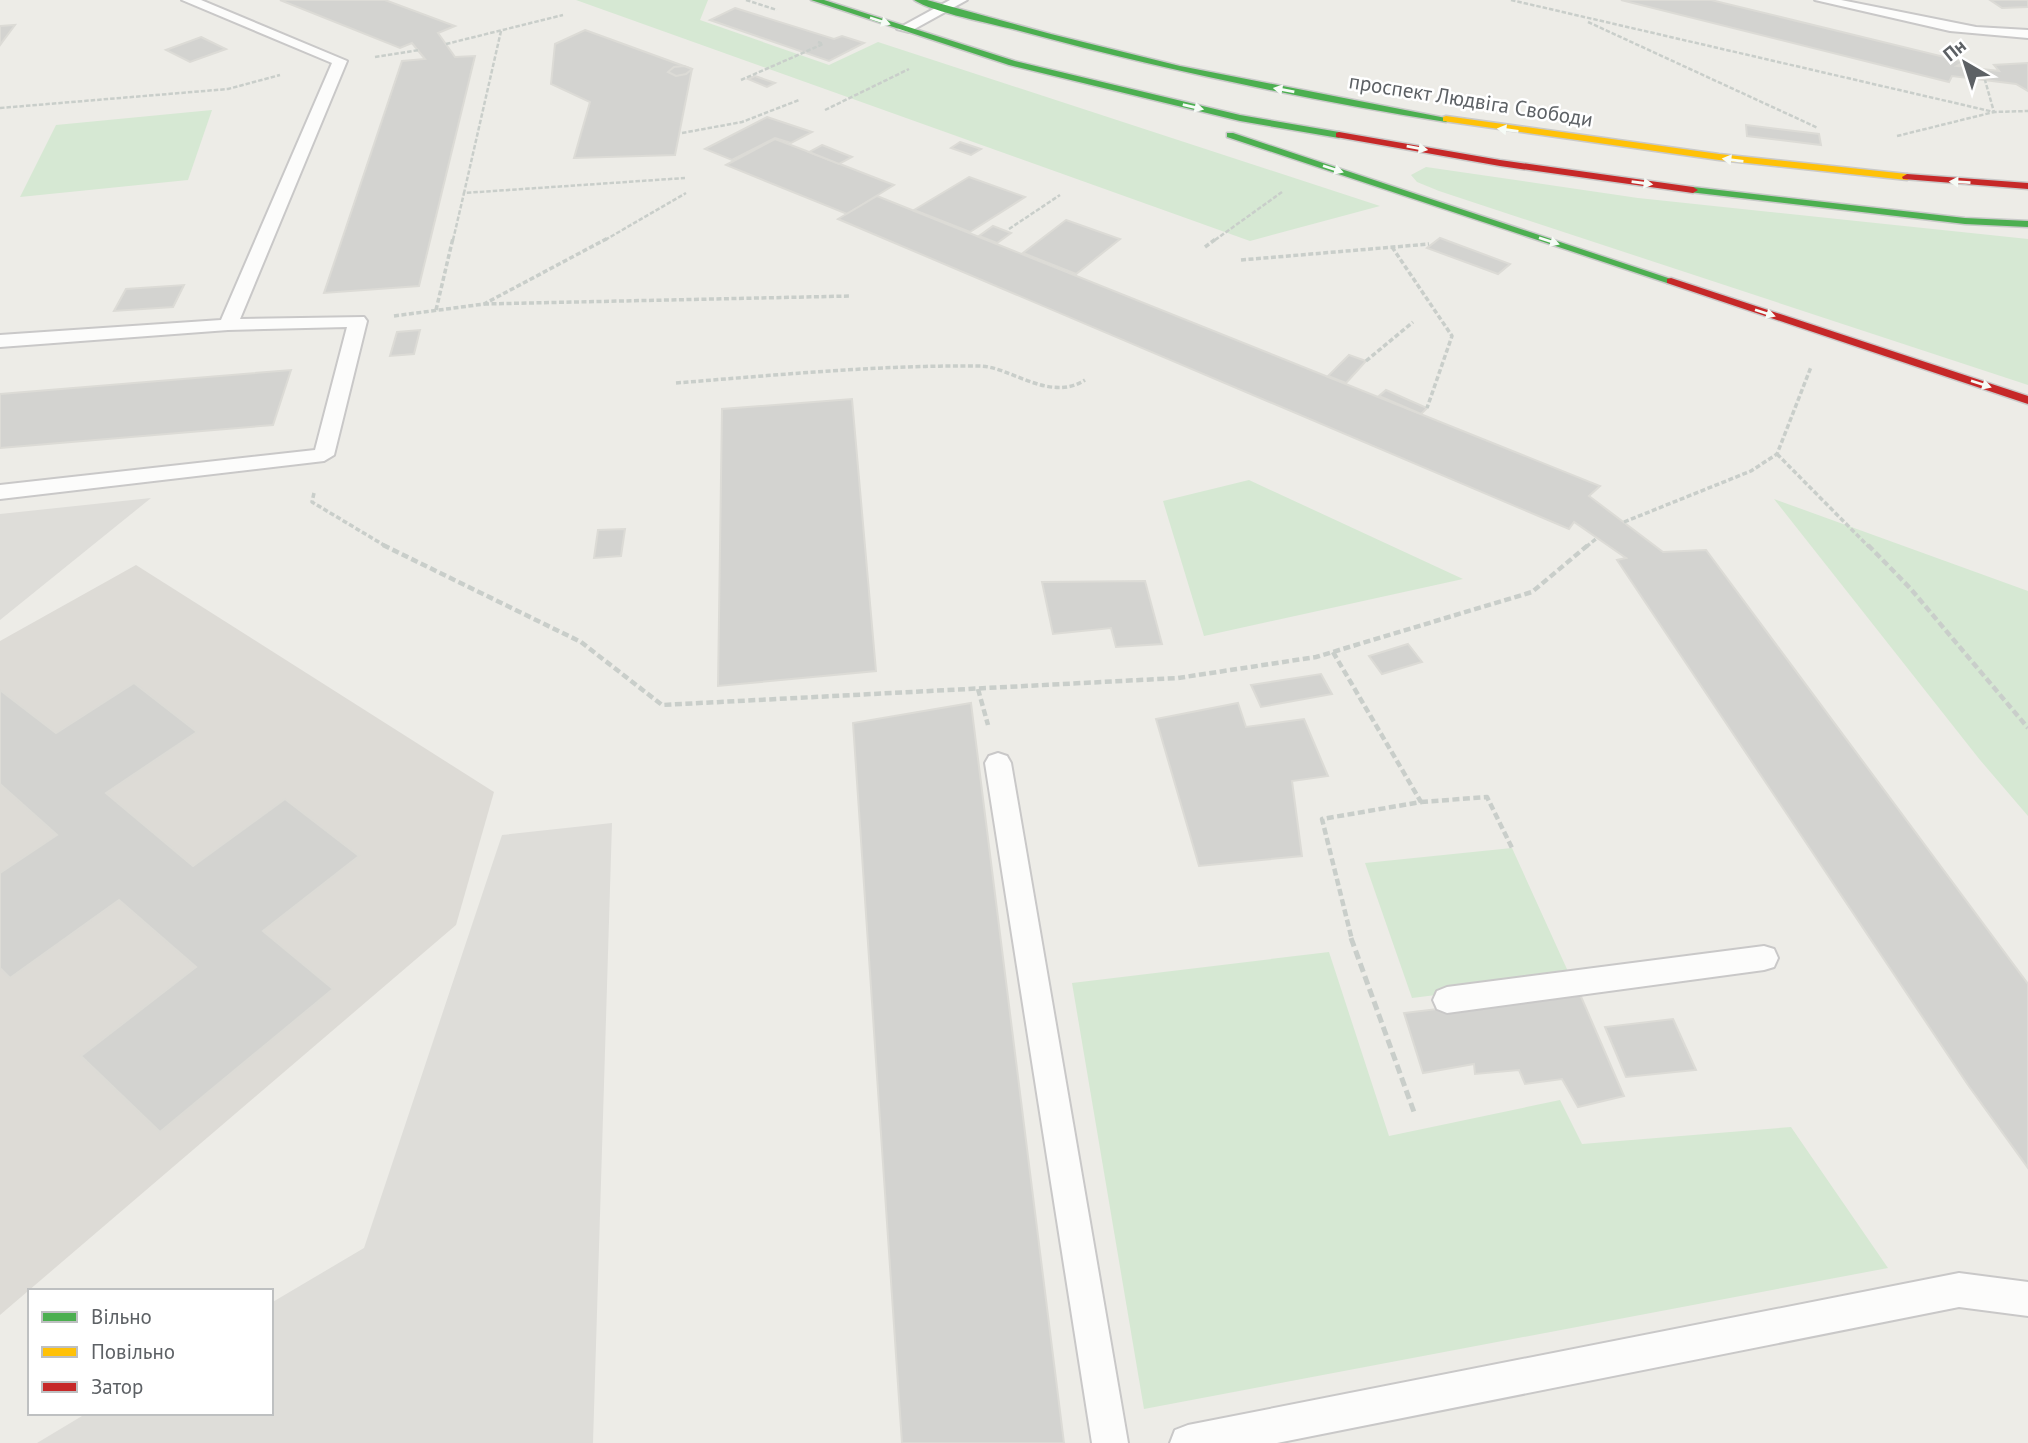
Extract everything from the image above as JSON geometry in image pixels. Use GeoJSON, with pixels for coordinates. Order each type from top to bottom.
{"type":"FeatureCollection","features":[{"type":"Feature","properties":{"kind":"main road"},"geometry":{"type":"LineString","coordinates":[[815,0],[2028,400]]}},
{"type":"Feature","properties":{"kind":"main road","name":"проспект Людвіга Свободи"},"geometry":{"type":"LineString","coordinates":[[918,0],[1105,53],[1276,89],[1499,129],[1741,161],[1946,181],[2028,186]]}},
{"type":"Feature","properties":{"kind":"main road"},"geometry":{"type":"LineString","coordinates":[[1012,63],[1240,118],[1500,163],[1729,195],[1965,221],[2028,224]]}},
{"type":"Feature","properties":{"kind":"lane"},"geometry":{"type":"LineString","coordinates":[[189,0],[340,61],[228,325]]}},
{"type":"Feature","properties":{"kind":"lane"},"geometry":{"type":"LineString","coordinates":[[904,29],[960,0]]}},
{"type":"Feature","properties":{"kind":"lane"},"geometry":{"type":"LineString","coordinates":[[1822,0],[1939,25],[1994,34],[2028,34]]}},
{"type":"Feature","properties":{"kind":"lane"},"geometry":{"type":"LineString","coordinates":[[0,341],[228,325],[358,321],[324,455],[0,492]]}},
{"type":"Feature","properties":{"kind":"lane"},"geometry":{"type":"LineString","coordinates":[[998,762],[1110,1443]]}},
{"type":"Feature","properties":{"kind":"lane"},"geometry":{"type":"LineString","coordinates":[[1447,1000],[1764,958]]}},
{"type":"Feature","properties":{"kind":"lane"},"geometry":{"type":"LineString","coordinates":[[1188,1443],[1959,1290],[2028,1299]]}},
{"type":"Feature","properties":{"kind":"path"},"geometry":{"type":"LineString","coordinates":[[1511,0],[1994,112]]}},
{"type":"Feature","properties":{"kind":"path"},"geometry":{"type":"LineString","coordinates":[[446,44],[564,15]]}},
{"type":"Feature","properties":{"kind":"path"},"geometry":{"type":"LineString","coordinates":[[1578,17],[1818,128]]}},
{"type":"Feature","properties":{"kind":"path"},"geometry":{"type":"LineString","coordinates":[[436,310],[501,31]]}},
{"type":"Feature","properties":{"kind":"path"},"geometry":{"type":"LineString","coordinates":[[741,80],[823,44],[812,40]]}},
{"type":"Feature","properties":{"kind":"path"},"geometry":{"type":"LineString","coordinates":[[0,108],[228,89],[340,61],[419,50]]}},
{"type":"Feature","properties":{"kind":"path"},"geometry":{"type":"LineString","coordinates":[[825,110],[912,68]]}},
{"type":"Feature","properties":{"kind":"path"},"geometry":{"type":"LineString","coordinates":[[1985,80],[1994,112]]}},
{"type":"Feature","properties":{"kind":"path"},"geometry":{"type":"LineString","coordinates":[[682,133],[714,130],[771,114],[799,100]]}},
{"type":"Feature","properties":{"kind":"path"},"geometry":{"type":"LineString","coordinates":[[1894,137],[1994,112],[2028,111]]}},
{"type":"Feature","properties":{"kind":"path"},"geometry":{"type":"LineString","coordinates":[[464,193],[685,178]]}},
{"type":"Feature","properties":{"kind":"path"},"geometry":{"type":"LineString","coordinates":[[1205,247],[1284,190]]}},
{"type":"Feature","properties":{"kind":"path"},"geometry":{"type":"LineString","coordinates":[[484,304],[607,239],[686,193]]}},
{"type":"Feature","properties":{"kind":"path"},"geometry":{"type":"LineString","coordinates":[[1009,229],[1060,195]]}},
{"type":"Feature","properties":{"kind":"path"},"geometry":{"type":"LineString","coordinates":[[1241,260],[1434,243],[1422,239]]}},
{"type":"Feature","properties":{"kind":"path"},"geometry":{"type":"LineString","coordinates":[[1392,247],[1452,336],[1427,408]]}},
{"type":"Feature","properties":{"kind":"path"},"geometry":{"type":"LineString","coordinates":[[358,321],[484,304],[851,296]]}},
{"type":"Feature","properties":{"kind":"path"},"geometry":{"type":"LineString","coordinates":[[1366,361],[1413,322]]}},
{"type":"Feature","properties":{"kind":"path"},"geometry":{"type":"LineString","coordinates":[[676,383],[847,370],[983,366],[1026,383],[1074,387],[1084,380]]}},
{"type":"Feature","properties":{"kind":"path"},"geometry":{"type":"LineString","coordinates":[[1624,522],[1751,471],[1777,454],[1812,367]]}},
{"type":"Feature","properties":{"kind":"path"},"geometry":{"type":"LineString","coordinates":[[1777,454],[1910,587],[2028,728]]}},
{"type":"Feature","properties":{"kind":"path"},"geometry":{"type":"LineString","coordinates":[[324,455],[312,502],[383,545],[581,642],[662,705],[1178,678],[1334,652],[1532,592],[1597,538]]}},
{"type":"Feature","properties":{"kind":"path"},"geometry":{"type":"LineString","coordinates":[[1334,652],[1421,802]]}},
{"type":"Feature","properties":{"kind":"path"},"geometry":{"type":"LineString","coordinates":[[1414,1112],[1345,922],[1322,819],[1421,802],[1488,797],[1512,848]]}},
{"type":"Feature","properties":{"kind":"shaded area"},"geometry":{"type":"Polygon","coordinates":[[[151,498],[0,620],[0,514],[151,498]]]}},
{"type":"Feature","properties":{"kind":"shaded area"},"geometry":{"type":"Polygon","coordinates":[[[136,565],[494,792],[456,925],[0,1315],[0,641],[136,565]]]}},
{"type":"Feature","properties":{"kind":"shaded area"},"geometry":{"type":"Polygon","coordinates":[[[612,823],[593,1443],[37,1443],[84,1415],[273,1415],[273,1302],[364,1248],[502,835],[612,823]]]}},
{"type":"Feature","properties":{"kind":"green space"},"geometry":{"type":"Polygon","coordinates":[[[576,0],[708,0],[700,20],[829,65],[878,42],[1380,206],[1250,241],[576,0]]]}},
{"type":"Feature","properties":{"kind":"green space"},"geometry":{"type":"Polygon","coordinates":[[[212,110],[188,180],[20,197],[56,125],[212,110]]]}},
{"type":"Feature","properties":{"kind":"green space"},"geometry":{"type":"Polygon","coordinates":[[[1426,167],[1638,198],[2028,239],[2028,385],[1439,191],[1417,182],[1411,175],[1426,167]]]}},
{"type":"Feature","properties":{"kind":"green space"},"geometry":{"type":"Polygon","coordinates":[[[1249,480],[1463,579],[1204,636],[1163,501],[1249,480]]]}},
{"type":"Feature","properties":{"kind":"green space"},"geometry":{"type":"Polygon","coordinates":[[[1774,499],[2028,591],[2028,816],[1980,760],[1774,499]]]}},
{"type":"Feature","properties":{"kind":"green space"},"geometry":{"type":"Polygon","coordinates":[[[1512,848],[1571,978],[1412,998],[1365,863],[1512,848]]]}},
{"type":"Feature","properties":{"kind":"green space"},"geometry":{"type":"Polygon","coordinates":[[[1329,952],[1389,1136],[1560,1100],[1582,1144],[1791,1127],[1888,1268],[1144,1409],[1072,983],[1329,952]]]}},
{"type":"Feature","properties":{"kind":"building"},"geometry":{"type":"Polygon","coordinates":[[[280,0],[385,0],[455,26],[438,33],[455,57],[475,56],[419,286],[324,293],[402,61],[425,59],[412,43],[400,48],[280,0]]]}},
{"type":"Feature","properties":{"kind":"building"},"geometry":{"type":"Polygon","coordinates":[[[1621,0],[1711,0],[1965,62],[1957,66],[1999,71],[1994,65],[2028,63],[2028,91],[2016,84],[1952,76],[1949,82],[1621,0]]]}},
{"type":"Feature","properties":{"kind":"building"},"geometry":{"type":"Polygon","coordinates":[[[1990,0],[2028,0],[2028,7],[2002,8],[1990,0]]]}},
{"type":"Feature","properties":{"kind":"building"},"geometry":{"type":"Polygon","coordinates":[[[735,8],[834,39],[842,36],[864,43],[829,61],[710,20],[735,8]]]}},
{"type":"Feature","properties":{"kind":"building"},"geometry":{"type":"Polygon","coordinates":[[[15,25],[0,45],[0,26],[15,25]]]}},
{"type":"Feature","properties":{"kind":"building"},"geometry":{"type":"Polygon","coordinates":[[[585,30],[692,69],[675,155],[574,158],[590,102],[551,84],[555,44],[585,30]]]}},
{"type":"Feature","properties":{"kind":"building"},"geometry":{"type":"Polygon","coordinates":[[[201,37],[226,49],[190,62],[166,50],[201,37]]]}},
{"type":"Feature","properties":{"kind":"building"},"geometry":{"type":"Polygon","coordinates":[[[674,67],[692,69],[686,74],[676,76],[668,72],[674,67]]]}},
{"type":"Feature","properties":{"kind":"building"},"geometry":{"type":"Polygon","coordinates":[[[755,76],[775,83],[767,87],[748,79],[755,76]]]}},
{"type":"Feature","properties":{"kind":"building"},"geometry":{"type":"Polygon","coordinates":[[[767,117],[812,132],[791,143],[775,138],[732,160],[705,149],[767,117]]]}},
{"type":"Feature","properties":{"kind":"building"},"geometry":{"type":"Polygon","coordinates":[[[1746,125],[1819,134],[1821,145],[1747,136],[1746,125]]]}},
{"type":"Feature","properties":{"kind":"building"},"geometry":{"type":"Polygon","coordinates":[[[775,139],[894,185],[847,214],[726,165],[775,139]]]}},
{"type":"Feature","properties":{"kind":"building"},"geometry":{"type":"Polygon","coordinates":[[[960,142],[981,149],[971,155],[951,148],[960,142]]]}},
{"type":"Feature","properties":{"kind":"building"},"geometry":{"type":"Polygon","coordinates":[[[822,145],[852,157],[839,164],[809,152],[822,145]]]}},
{"type":"Feature","properties":{"kind":"building"},"geometry":{"type":"Polygon","coordinates":[[[969,177],[1025,197],[970,232],[914,210],[969,177]]]}},
{"type":"Feature","properties":{"kind":"building"},"geometry":{"type":"Polygon","coordinates":[[[877,196],[1600,486],[1589,496],[1663,552],[1706,550],[2028,984],[2028,1168],[1968,1085],[1617,560],[1626,558],[1574,522],[1569,529],[838,219],[877,196]]]}},
{"type":"Feature","properties":{"kind":"building"},"geometry":{"type":"Polygon","coordinates":[[[1066,220],[1120,239],[1076,274],[1023,253],[1066,220]]]}},
{"type":"Feature","properties":{"kind":"building"},"geometry":{"type":"Polygon","coordinates":[[[993,226],[1011,233],[997,243],[979,236],[993,226]]]}},
{"type":"Feature","properties":{"kind":"building"},"geometry":{"type":"Polygon","coordinates":[[[1440,238],[1510,264],[1498,274],[1427,248],[1440,238]]]}},
{"type":"Feature","properties":{"kind":"building"},"geometry":{"type":"Polygon","coordinates":[[[184,285],[173,307],[114,311],[126,289],[184,285]]]}},
{"type":"Feature","properties":{"kind":"building"},"geometry":{"type":"Polygon","coordinates":[[[420,330],[414,354],[390,356],[397,332],[420,330]]]}},
{"type":"Feature","properties":{"kind":"building"},"geometry":{"type":"Polygon","coordinates":[[[1349,355],[1366,361],[1346,383],[1328,376],[1349,355]]]}},
{"type":"Feature","properties":{"kind":"building"},"geometry":{"type":"Polygon","coordinates":[[[291,370],[273,425],[0,448],[0,394],[291,370]]]}},
{"type":"Feature","properties":{"kind":"building"},"geometry":{"type":"Polygon","coordinates":[[[1386,390],[1427,408],[1421,414],[1379,396],[1386,390]]]}},
{"type":"Feature","properties":{"kind":"building"},"geometry":{"type":"Polygon","coordinates":[[[852,399],[876,671],[718,686],[722,409],[852,399]]]}},
{"type":"Feature","properties":{"kind":"building"},"geometry":{"type":"Polygon","coordinates":[[[625,529],[621,556],[594,558],[598,530],[625,529]]]}},
{"type":"Feature","properties":{"kind":"building"},"geometry":{"type":"Polygon","coordinates":[[[1145,581],[1162,644],[1116,647],[1111,628],[1053,634],[1042,582],[1145,581]]]}},
{"type":"Feature","properties":{"kind":"building"},"geometry":{"type":"Polygon","coordinates":[[[1408,644],[1422,662],[1382,674],[1369,656],[1408,644]]]}},
{"type":"Feature","properties":{"kind":"building"},"geometry":{"type":"Polygon","coordinates":[[[1321,674],[1332,694],[1261,707],[1251,685],[1321,674]]]}},
{"type":"Feature","properties":{"kind":"building"},"geometry":{"type":"Polygon","coordinates":[[[134,683],[197,732],[106,793],[193,866],[285,799],[359,856],[263,931],[333,989],[160,1132],[81,1056],[196,967],[119,900],[10,978],[0,968],[0,873],[57,835],[0,784],[0,690],[56,733],[134,683]]]}},
{"type":"Feature","properties":{"kind":"building"},"geometry":{"type":"Polygon","coordinates":[[[971,703],[1064,1443],[902,1443],[853,723],[971,703]]]}},
{"type":"Feature","properties":{"kind":"building"},"geometry":{"type":"Polygon","coordinates":[[[1238,703],[1246,727],[1304,719],[1328,776],[1292,781],[1302,856],[1199,866],[1156,719],[1238,703]]]}},
{"type":"Feature","properties":{"kind":"building"},"geometry":{"type":"Polygon","coordinates":[[[1579,992],[1624,1096],[1578,1107],[1562,1079],[1525,1084],[1519,1070],[1475,1074],[1474,1064],[1423,1073],[1404,1013],[1579,992]]]}},
{"type":"Feature","properties":{"kind":"building"},"geometry":{"type":"Polygon","coordinates":[[[1673,1019],[1696,1070],[1626,1077],[1605,1027],[1673,1019]]]}},
{"type":"Feature","properties":{"kind":"traffic: fast"},"geometry":{"type":"LineString","coordinates":[[815,0],[1012,63],[1240,118],[1339,135]]}},
{"type":"Feature","properties":{"kind":"traffic: fast"},"geometry":{"type":"LineString","coordinates":[[918,0],[1114,53],[1246,83],[1446,119]]}},
{"type":"Feature","properties":{"kind":"traffic: fast"},"geometry":{"type":"LineString","coordinates":[[1230,135],[1671,281]]}},
{"type":"Feature","properties":{"kind":"traffic: fast"},"geometry":{"type":"LineString","coordinates":[[1693,190],[1965,221],[2028,224]]}},
{"type":"Feature","properties":{"kind":"traffic: slow"},"geometry":{"type":"LineString","coordinates":[[1446,119],[1719,157],[1907,177]]}},
{"type":"Feature","properties":{"kind":"traffic: jam"},"geometry":{"type":"LineString","coordinates":[[1339,135],[1500,163],[1693,190]]}},
{"type":"Feature","properties":{"kind":"traffic: jam"},"geometry":{"type":"LineString","coordinates":[[1907,177],[2028,186]]}},
{"type":"Feature","properties":{"kind":"traffic: jam"},"geometry":{"type":"LineString","coordinates":[[1671,281],[2028,400]]}}]}
